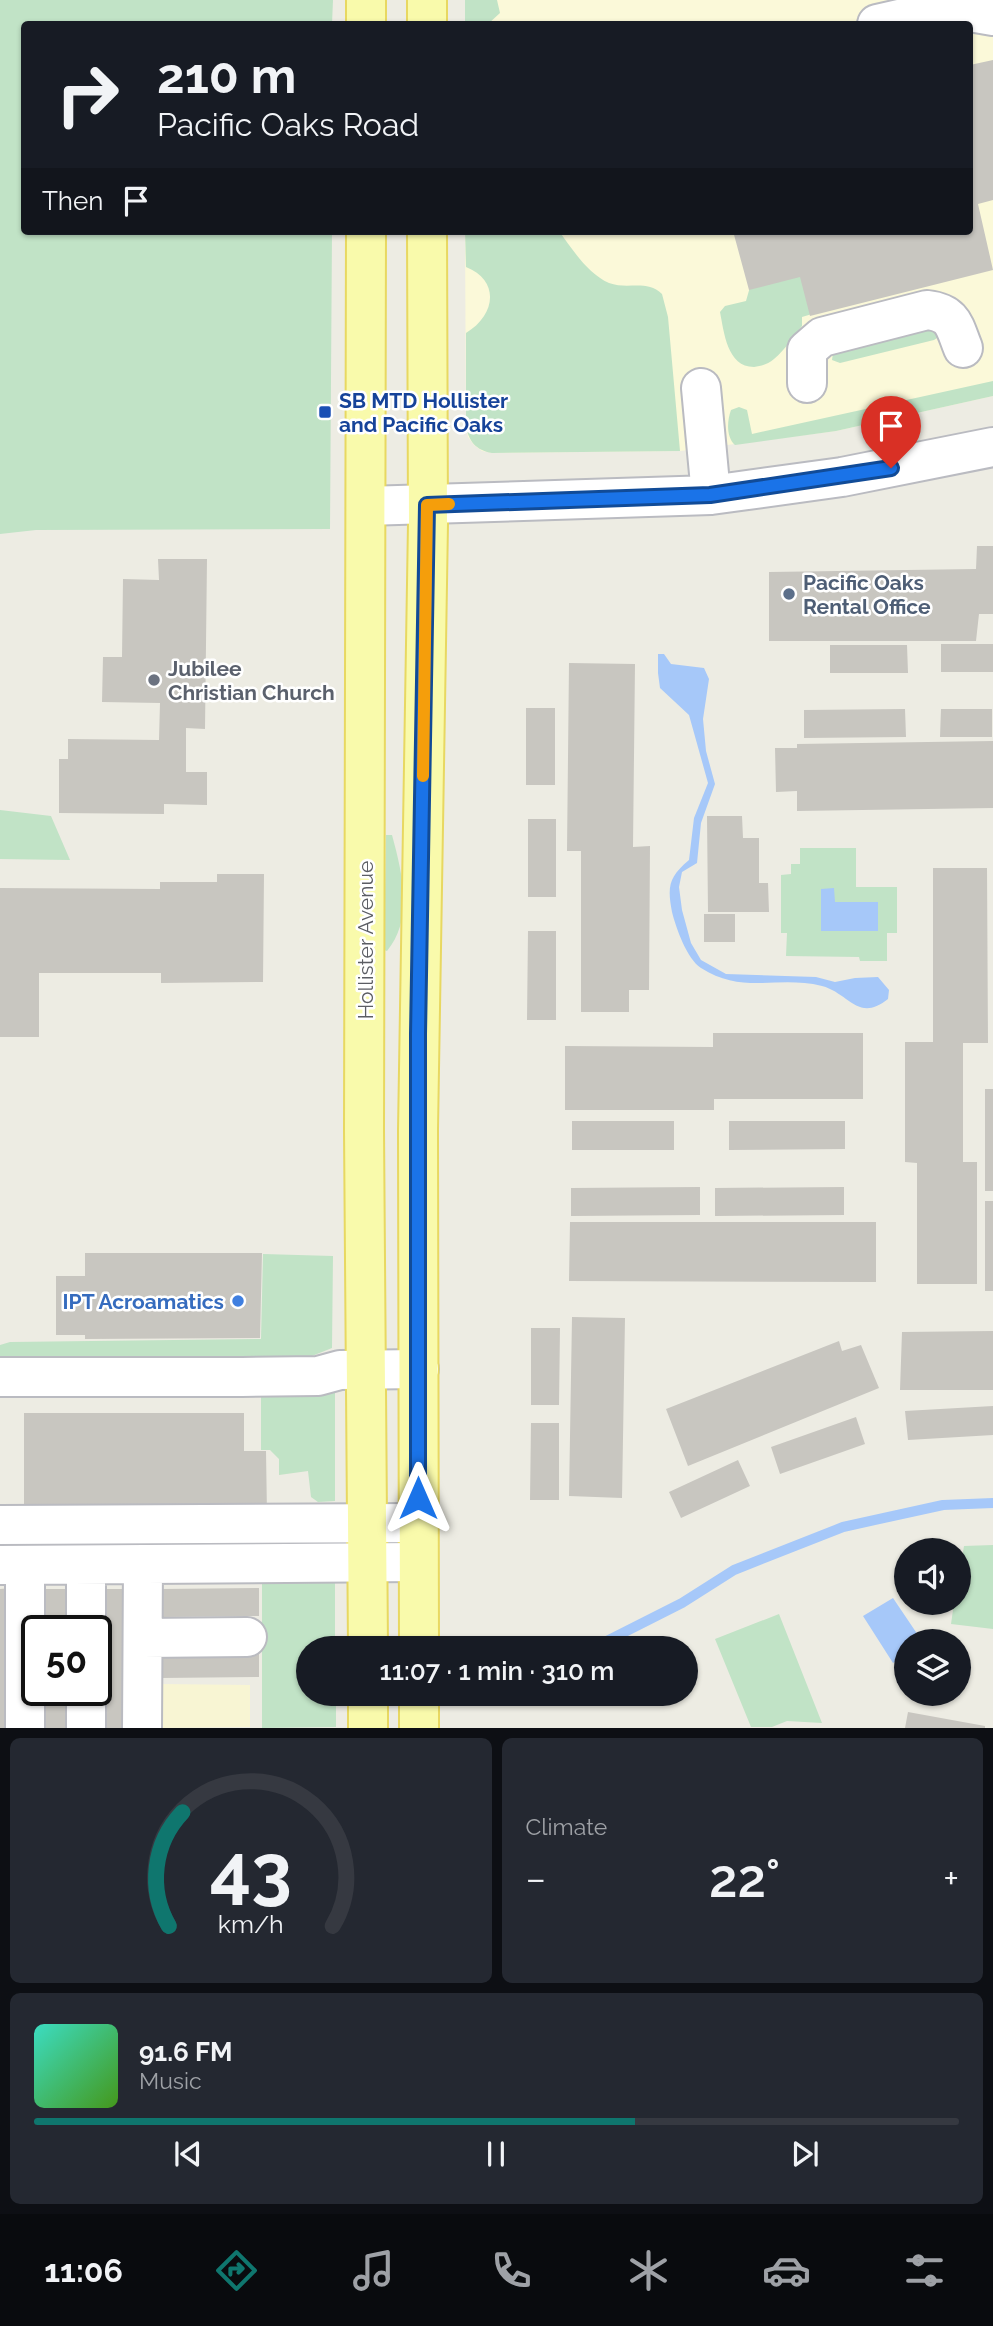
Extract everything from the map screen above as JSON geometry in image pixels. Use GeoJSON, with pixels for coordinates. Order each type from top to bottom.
{"type":"FeatureCollection","features":[{"type":"Feature","properties":{"kind":"main road"},"geometry":{"type":"LineString","coordinates":[[366,0],[366,21]]}},
{"type":"Feature","properties":{"kind":"main road"},"geometry":{"type":"LineString","coordinates":[[426,0],[427,21]]}},
{"type":"Feature","properties":{"kind":"main road","name":"Hollister Avenue"},"geometry":{"type":"LineString","coordinates":[[366,235],[364,1102],[368,1636]]}},
{"type":"Feature","properties":{"kind":"main road"},"geometry":{"type":"LineString","coordinates":[[419,1636],[418,1048],[427,505],[427,235]]}},
{"type":"Feature","properties":{"kind":"main road"},"geometry":{"type":"LineString","coordinates":[[368,1706],[368,1727]]}},
{"type":"Feature","properties":{"kind":"main road"},"geometry":{"type":"LineString","coordinates":[[419,1706],[419,1727]]}},
{"type":"Feature","properties":{"kind":"street"},"geometry":{"type":"LineString","coordinates":[[890,21],[939,10],[993,16]]}},
{"type":"Feature","properties":{"kind":"street"},"geometry":{"type":"LineString","coordinates":[[807,383],[807,350],[822,337],[927,310],[940,311],[949,317],[962,348]]}},
{"type":"Feature","properties":{"kind":"street"},"geometry":{"type":"LineString","coordinates":[[701,388],[710,495]]}},
{"type":"Feature","properties":{"kind":"street"},"geometry":{"type":"LineString","coordinates":[[366,506],[710,495],[842,477],[993,447]]}},
{"type":"Feature","properties":{"kind":"street"},"geometry":{"type":"LineString","coordinates":[[0,1377],[318,1376],[340,1370],[418,1369]]}},
{"type":"Feature","properties":{"kind":"street"},"geometry":{"type":"LineString","coordinates":[[0,1525],[418,1524]]}},
{"type":"Feature","properties":{"kind":"street"},"geometry":{"type":"LineString","coordinates":[[25,1727],[12,1565],[418,1562]]}},
{"type":"Feature","properties":{"kind":"street"},"geometry":{"type":"LineString","coordinates":[[142,1727],[144,1564]]}},
{"type":"Feature","properties":{"kind":"street"},"geometry":{"type":"LineString","coordinates":[[86,1565],[86,1615]]}},
{"type":"Feature","properties":{"kind":"street"},"geometry":{"type":"LineString","coordinates":[[143,1638],[247,1637]]}},
{"type":"Feature","properties":{"kind":"street"},"geometry":{"type":"LineString","coordinates":[[86,1706],[86,1727]]}},
{"type":"Feature","properties":{"kind":"shaded area"},"geometry":{"type":"Polygon","coordinates":[[[465,0],[993,0],[993,396],[836,431],[680,451],[482,451],[468,437],[466,426],[465,235],[973,235],[973,21],[465,21],[465,0]]]}},
{"type":"Feature","properties":{"kind":"green space"},"geometry":{"type":"Polygon","coordinates":[[[0,0],[333,0],[332,21],[21,21],[21,235],[332,235],[330,529],[36,530],[0,534],[0,0]]]}},
{"type":"Feature","properties":{"kind":"green space"},"geometry":{"type":"Polygon","coordinates":[[[465,0],[497,0],[500,13],[491,21],[465,21],[465,0]]]}},
{"type":"Feature","properties":{"kind":"green space"},"geometry":{"type":"Polygon","coordinates":[[[465,235],[562,235],[581,260],[601,279],[616,285],[650,287],[662,294],[668,317],[680,451],[492,453],[474,444],[466,426],[466,333],[483,317],[490,299],[485,281],[466,267],[465,235]]]}},
{"type":"Feature","properties":{"kind":"green space"},"geometry":{"type":"Polygon","coordinates":[[[801,274],[812,314],[802,317],[802,326],[774,359],[754,367],[738,361],[728,347],[720,312],[725,306],[746,301],[750,287],[801,274]]]}},
{"type":"Feature","properties":{"kind":"green space"},"geometry":{"type":"Polygon","coordinates":[[[932,328],[940,336],[934,340],[840,363],[832,360],[833,353],[932,328]]]}},
{"type":"Feature","properties":{"kind":"green space"},"geometry":{"type":"Polygon","coordinates":[[[993,381],[993,396],[836,431],[735,445],[729,433],[731,410],[739,407],[747,410],[752,434],[993,381]]]}},
{"type":"Feature","properties":{"kind":"green space"},"geometry":{"type":"Polygon","coordinates":[[[0,810],[51,816],[70,860],[0,859],[0,810]]]}},
{"type":"Feature","properties":{"kind":"green space"},"geometry":{"type":"Polygon","coordinates":[[[386,835],[392,835],[403,895],[401,925],[387,951],[384,950],[386,835]]]}},
{"type":"Feature","properties":{"kind":"green space"},"geometry":{"type":"Polygon","coordinates":[[[800,848],[856,848],[856,887],[897,887],[897,933],[887,933],[887,961],[860,961],[859,957],[786,956],[787,933],[781,933],[781,875],[791,874],[791,864],[800,864],[800,848]]]}},
{"type":"Feature","properties":{"kind":"green space"},"geometry":{"type":"Polygon","coordinates":[[[263,1254],[333,1256],[332,1348],[312,1356],[0,1359],[0,1345],[10,1342],[261,1339],[263,1254]]]}},
{"type":"Feature","properties":{"kind":"green space"},"geometry":{"type":"Polygon","coordinates":[[[335,1393],[335,1501],[318,1502],[311,1497],[308,1471],[279,1475],[279,1459],[270,1450],[261,1450],[261,1395],[335,1393]]]}},
{"type":"Feature","properties":{"kind":"green space"},"geometry":{"type":"Polygon","coordinates":[[[993,1545],[993,1629],[951,1624],[952,1615],[971,1615],[971,1546],[993,1545]]]}},
{"type":"Feature","properties":{"kind":"green space"},"geometry":{"type":"Polygon","coordinates":[[[262,1578],[335,1579],[335,1636],[296,1636],[296,1706],[336,1706],[336,1727],[262,1728],[262,1578]]]}},
{"type":"Feature","properties":{"kind":"green space"},"geometry":{"type":"Polygon","coordinates":[[[779,1614],[822,1723],[787,1721],[772,1727],[751,1727],[715,1639],[779,1614]]]}},
{"type":"Feature","properties":{"kind":"sand"},"geometry":{"type":"Polygon","coordinates":[[[160,1684],[250,1685],[250,1727],[160,1728],[160,1684]]]}},
{"type":"Feature","properties":{"kind":"water"},"geometry":{"type":"Polygon","coordinates":[[[658,654],[664,654],[671,664],[704,668],[709,679],[703,719],[706,751],[715,784],[701,823],[697,863],[682,872],[679,887],[691,943],[701,960],[726,974],[816,977],[835,982],[878,977],[889,990],[888,999],[878,1006],[861,1007],[822,986],[806,983],[731,981],[701,968],[691,958],[674,919],[670,889],[677,872],[689,860],[694,818],[708,783],[689,715],[660,688],[658,654]]]}},
{"type":"Feature","properties":{"kind":"water"},"geometry":{"type":"Polygon","coordinates":[[[834,888],[835,902],[878,902],[878,931],[821,931],[821,889],[834,888]]]}},
{"type":"Feature","properties":{"kind":"water"},"geometry":{"type":"Polygon","coordinates":[[[893,1598],[894,1615],[904,1615],[914,1629],[894,1629],[893,1663],[863,1616],[893,1598]]]}},
{"type":"Feature","properties":{"kind":"building"},"geometry":{"type":"Polygon","coordinates":[[[993,60],[993,200],[978,204],[993,270],[810,316],[800,277],[749,290],[734,235],[973,235],[973,64],[993,60]]]}},
{"type":"Feature","properties":{"kind":"building"},"geometry":{"type":"Polygon","coordinates":[[[977,546],[993,546],[993,614],[979,614],[976,641],[769,641],[769,572],[976,569],[977,546]]]}},
{"type":"Feature","properties":{"kind":"building","name":"Jubilee Christian Church"},"geometry":{"type":"Polygon","coordinates":[[[158,559],[207,559],[205,729],[186,728],[186,772],[207,772],[207,805],[164,804],[164,814],[59,813],[59,759],[68,759],[68,739],[159,740],[160,703],[102,702],[103,657],[122,657],[123,579],[159,580],[158,559]]]}},
{"type":"Feature","properties":{"kind":"building"},"geometry":{"type":"Polygon","coordinates":[[[941,644],[993,644],[993,672],[941,672],[941,644]]]}},
{"type":"Feature","properties":{"kind":"building"},"geometry":{"type":"Polygon","coordinates":[[[830,645],[907,645],[908,673],[830,673],[830,645]]]}},
{"type":"Feature","properties":{"kind":"building"},"geometry":{"type":"Polygon","coordinates":[[[569,663],[635,664],[633,847],[650,846],[649,990],[629,990],[629,1012],[581,1012],[581,851],[567,851],[569,663]]]}},
{"type":"Feature","properties":{"kind":"building"},"geometry":{"type":"Polygon","coordinates":[[[526,708],[555,708],[555,785],[526,785],[526,708]]]}},
{"type":"Feature","properties":{"kind":"building"},"geometry":{"type":"Polygon","coordinates":[[[905,709],[906,737],[804,738],[804,710],[905,709]]]}},
{"type":"Feature","properties":{"kind":"building"},"geometry":{"type":"Polygon","coordinates":[[[941,709],[992,709],[992,737],[940,737],[941,709]]]}},
{"type":"Feature","properties":{"kind":"building"},"geometry":{"type":"Polygon","coordinates":[[[993,741],[993,808],[797,811],[797,791],[776,792],[775,748],[797,748],[797,744],[993,741]]]}},
{"type":"Feature","properties":{"kind":"building"},"geometry":{"type":"Polygon","coordinates":[[[707,816],[742,816],[743,838],[759,838],[759,883],[768,883],[769,912],[708,912],[707,816]]]}},
{"type":"Feature","properties":{"kind":"building"},"geometry":{"type":"Polygon","coordinates":[[[528,819],[556,819],[556,897],[528,897],[528,819]]]}},
{"type":"Feature","properties":{"kind":"building"},"geometry":{"type":"Polygon","coordinates":[[[933,868],[987,868],[988,1043],[963,1043],[963,1162],[977,1162],[977,1284],[917,1284],[917,1163],[905,1162],[905,1042],[933,1042],[933,868]]]}},
{"type":"Feature","properties":{"kind":"building"},"geometry":{"type":"Polygon","coordinates":[[[217,874],[264,874],[263,982],[161,983],[161,973],[39,973],[39,1037],[0,1037],[0,888],[160,889],[160,882],[217,882],[217,874]]]}},
{"type":"Feature","properties":{"kind":"building"},"geometry":{"type":"Polygon","coordinates":[[[704,914],[735,914],[735,942],[704,942],[704,914]]]}},
{"type":"Feature","properties":{"kind":"building"},"geometry":{"type":"Polygon","coordinates":[[[528,931],[556,931],[556,1020],[527,1020],[528,931]]]}},
{"type":"Feature","properties":{"kind":"building"},"geometry":{"type":"Polygon","coordinates":[[[713,1033],[863,1033],[863,1099],[714,1099],[714,1110],[565,1110],[565,1046],[713,1047],[713,1033]]]}},
{"type":"Feature","properties":{"kind":"building"},"geometry":{"type":"Polygon","coordinates":[[[985,1089],[993,1089],[993,1191],[985,1191],[985,1089]]]}},
{"type":"Feature","properties":{"kind":"building"},"geometry":{"type":"Polygon","coordinates":[[[572,1121],[674,1121],[674,1150],[572,1150],[572,1121]]]}},
{"type":"Feature","properties":{"kind":"building"},"geometry":{"type":"Polygon","coordinates":[[[729,1121],[845,1121],[845,1149],[729,1150],[729,1121]]]}},
{"type":"Feature","properties":{"kind":"building"},"geometry":{"type":"Polygon","coordinates":[[[700,1187],[700,1215],[571,1216],[571,1188],[700,1187]]]}},
{"type":"Feature","properties":{"kind":"building"},"geometry":{"type":"Polygon","coordinates":[[[844,1187],[844,1215],[715,1216],[715,1188],[844,1187]]]}},
{"type":"Feature","properties":{"kind":"building"},"geometry":{"type":"Polygon","coordinates":[[[985,1201],[993,1201],[993,1291],[985,1291],[985,1201]]]}},
{"type":"Feature","properties":{"kind":"building"},"geometry":{"type":"Polygon","coordinates":[[[570,1222],[876,1222],[876,1282],[569,1281],[570,1222]]]}},
{"type":"Feature","properties":{"kind":"building"},"geometry":{"type":"Polygon","coordinates":[[[85,1253],[262,1253],[260,1338],[85,1339],[85,1335],[56,1335],[56,1276],[85,1276],[85,1253]]]}},
{"type":"Feature","properties":{"kind":"building"},"geometry":{"type":"Polygon","coordinates":[[[572,1317],[625,1318],[622,1498],[569,1496],[572,1317]]]}},
{"type":"Feature","properties":{"kind":"building"},"geometry":{"type":"Polygon","coordinates":[[[531,1328],[560,1328],[559,1405],[531,1405],[531,1328]]]}},
{"type":"Feature","properties":{"kind":"building"},"geometry":{"type":"Polygon","coordinates":[[[993,1331],[993,1390],[900,1390],[902,1332],[993,1331]]]}},
{"type":"Feature","properties":{"kind":"building"},"geometry":{"type":"Polygon","coordinates":[[[839,1341],[842,1351],[861,1345],[879,1388],[688,1466],[666,1409],[839,1341]]]}},
{"type":"Feature","properties":{"kind":"building"},"geometry":{"type":"Polygon","coordinates":[[[993,1406],[993,1435],[908,1440],[905,1411],[993,1406]]]}},
{"type":"Feature","properties":{"kind":"building"},"geometry":{"type":"Polygon","coordinates":[[[24,1413],[244,1413],[244,1451],[266,1451],[267,1515],[24,1520],[24,1413]]]}},
{"type":"Feature","properties":{"kind":"building"},"geometry":{"type":"Polygon","coordinates":[[[856,1417],[865,1444],[780,1474],[771,1447],[856,1417]]]}},
{"type":"Feature","properties":{"kind":"building"},"geometry":{"type":"Polygon","coordinates":[[[531,1423],[559,1423],[559,1500],[530,1500],[531,1423]]]}},
{"type":"Feature","properties":{"kind":"building"},"geometry":{"type":"Polygon","coordinates":[[[738,1460],[750,1486],[681,1518],[669,1492],[738,1460]]]}},
{"type":"Feature","properties":{"kind":"building"},"geometry":{"type":"Polygon","coordinates":[[[11,1588],[11,1728],[0,1728],[0,1589],[11,1588]]]}},
{"type":"Feature","properties":{"kind":"building"},"geometry":{"type":"Polygon","coordinates":[[[259,1588],[259,1616],[162,1617],[161,1589],[259,1588]]]}},
{"type":"Feature","properties":{"kind":"building"},"geometry":{"type":"Polygon","coordinates":[[[41,1589],[71,1589],[71,1615],[41,1615],[41,1589]]]}},
{"type":"Feature","properties":{"kind":"building"},"geometry":{"type":"Polygon","coordinates":[[[100,1589],[131,1589],[131,1728],[101,1728],[101,1706],[112,1706],[112,1615],[100,1615],[100,1589]]]}},
{"type":"Feature","properties":{"kind":"building"},"geometry":{"type":"Polygon","coordinates":[[[161,1649],[259,1649],[259,1677],[161,1678],[161,1649]]]}},
{"type":"Feature","properties":{"kind":"building"},"geometry":{"type":"Polygon","coordinates":[[[41,1706],[71,1706],[71,1728],[41,1728],[41,1706]]]}},
{"type":"Feature","properties":{"kind":"building"},"geometry":{"type":"Polygon","coordinates":[[[908,1712],[985,1726],[985,1728],[905,1728],[908,1712]]]}},
{"type":"Feature","properties":{"kind":"waterway"},"geometry":{"type":"LineString","coordinates":[[617,1636],[682,1603],[734,1570],[843,1527],[943,1505],[993,1503]]}},
{"type":"Feature","properties":{"kind":"slow traffic"},"geometry":{"type":"LineString","coordinates":[[423,776],[427,505],[449,504]]}},
{"type":"Feature","properties":{"kind":"place","name":"SB MTD Hollister and Pacific Oaks"},"geometry":{"type":"Point","coordinates":[325,412]}},
{"type":"Feature","properties":{"kind":"place","name":"Pacific Oaks Rental Office"},"geometry":{"type":"Point","coordinates":[789,594]}},
{"type":"Feature","properties":{"kind":"place","name":"Jubilee Christian Church"},"geometry":{"type":"Point","coordinates":[154,680]}},
{"type":"Feature","properties":{"kind":"place","name":"IPT Acroamatics"},"geometry":{"type":"Point","coordinates":[238,1301]}},
{"type":"Feature","properties":{"kind":"route"},"geometry":{"type":"LineString","coordinates":[[418,1498],[418,1034],[427,505],[710,495],[891,468]]}}]}
